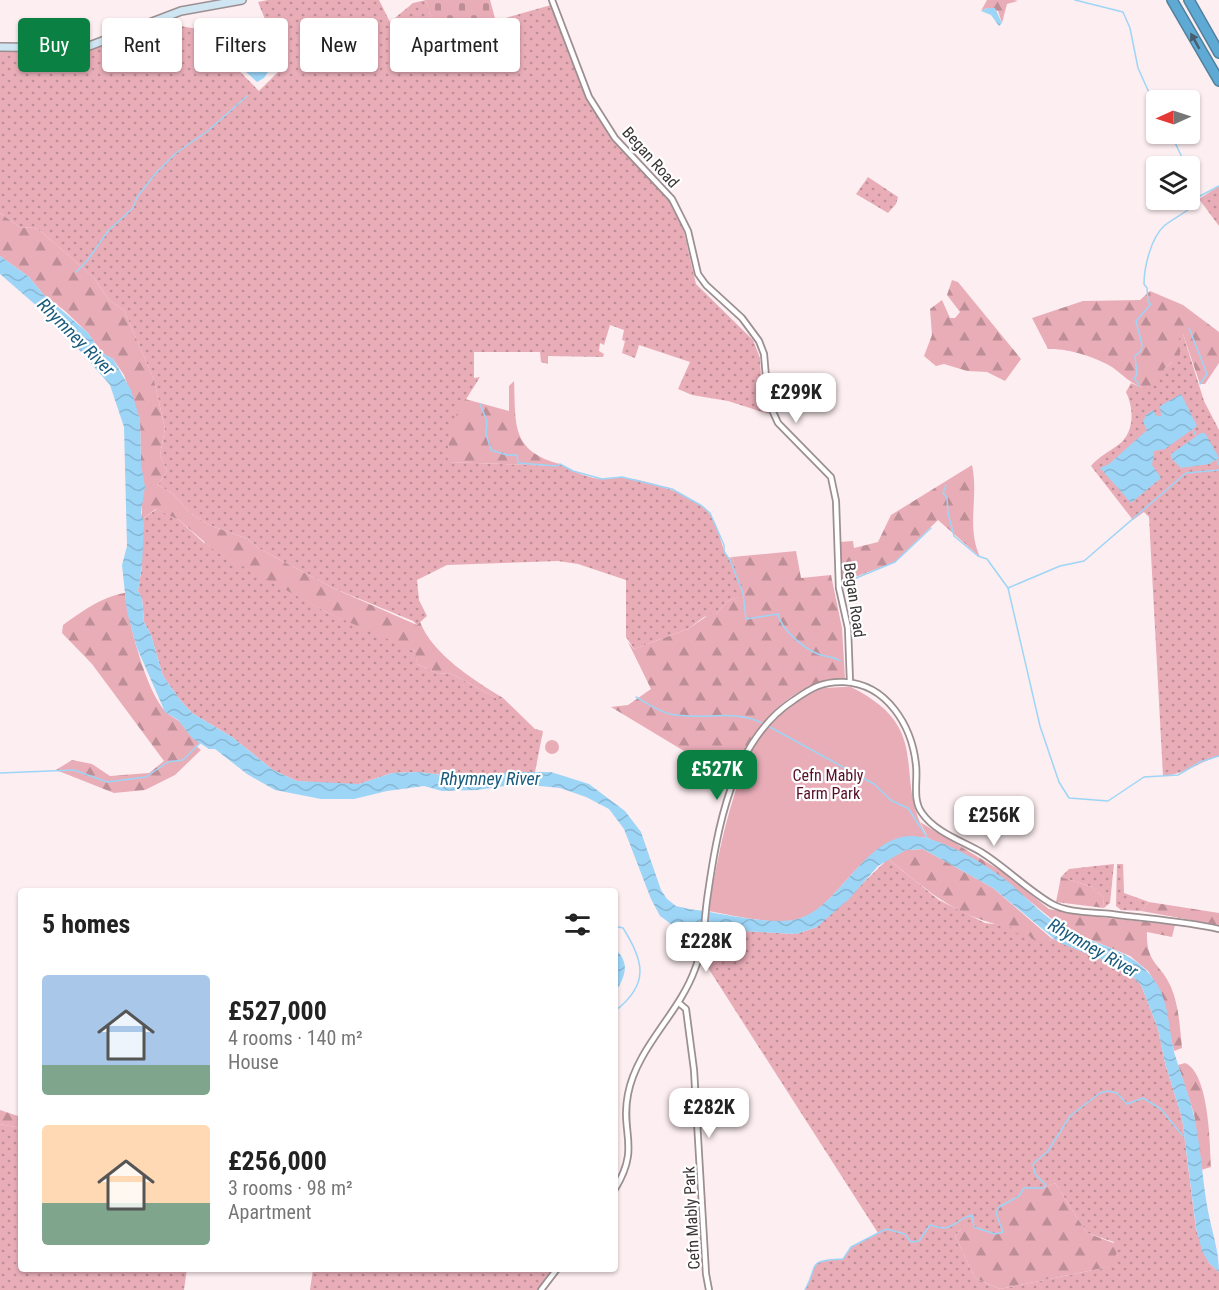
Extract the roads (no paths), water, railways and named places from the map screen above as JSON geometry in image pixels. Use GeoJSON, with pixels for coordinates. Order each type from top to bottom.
{"type":"FeatureCollection","features":[{"type":"Feature","properties":{"kind":"highway"},"geometry":{"type":"LineString","coordinates":[[1172,0],[1219,81]]}},
{"type":"Feature","properties":{"kind":"highway"},"geometry":{"type":"LineString","coordinates":[[1189,0],[1219,53]]}},
{"type":"Feature","properties":{"kind":"street"},"geometry":{"type":"LineString","coordinates":[[0,47],[84,48],[181,11],[242,0]]}},
{"type":"Feature","properties":{"kind":"street","name":"Began Road"},"geometry":{"type":"LineString","coordinates":[[552,0],[590,97],[615,138],[672,199],[688,231],[702,280],[742,318],[759,341],[764,354],[768,401],[778,423],[831,477],[836,494],[838,578],[848,628],[850,682]]}},
{"type":"Feature","properties":{"kind":"street"},"geometry":{"type":"LineString","coordinates":[[618,1183],[628,1163],[627,1097],[630,1085],[656,1035],[679,1003],[696,969],[705,932],[712,864],[735,781],[748,750],[764,724],[783,707],[825,681],[850,682],[874,692],[893,706],[902,718],[914,750],[918,807],[923,814],[940,829],[1000,864],[1053,905],[1082,911],[1183,921],[1219,929]]}},
{"type":"Feature","properties":{"kind":"street","name":"Cefn Mably Park"},"geometry":{"type":"LineString","coordinates":[[679,1003],[686,1009],[694,1070],[706,1274],[709,1290]]}},
{"type":"Feature","properties":{"kind":"street"},"geometry":{"type":"LineString","coordinates":[[541,1290],[555,1272]]}},
{"type":"Feature","properties":{"kind":"water"},"geometry":{"type":"Polygon","coordinates":[[[995,8],[1002,23],[999,26],[991,15],[981,11],[995,8]]]}},
{"type":"Feature","properties":{"kind":"water"},"geometry":{"type":"Polygon","coordinates":[[[246,72],[268,72],[264,78],[257,82],[246,72]]]}},
{"type":"Feature","properties":{"kind":"water","name":"Rhymney River"},"geometry":{"type":"Polygon","coordinates":[[[0,256],[29,277],[43,294],[88,333],[102,353],[113,359],[131,390],[140,420],[141,464],[145,487],[141,512],[144,524],[142,566],[138,591],[142,598],[144,622],[151,635],[163,676],[192,713],[232,737],[273,770],[297,781],[359,784],[392,773],[419,772],[459,777],[513,772],[551,772],[589,784],[625,811],[641,832],[661,890],[676,906],[689,909],[759,920],[797,919],[811,913],[824,903],[860,865],[887,843],[902,837],[914,836],[960,851],[1012,885],[1057,924],[1128,956],[1149,974],[1158,986],[1164,1001],[1174,1052],[1196,1124],[1219,1272],[1209,1263],[1202,1251],[1196,1228],[1182,1118],[1165,1063],[1158,1029],[1141,985],[1125,969],[1058,942],[993,888],[923,849],[906,850],[878,866],[849,899],[817,927],[796,934],[687,928],[671,924],[660,916],[651,899],[624,829],[609,809],[586,797],[560,788],[519,784],[477,790],[442,791],[424,786],[387,791],[354,799],[321,799],[275,790],[247,774],[215,749],[209,749],[192,738],[178,720],[165,712],[137,648],[127,612],[122,565],[127,546],[124,427],[110,385],[54,321],[0,274],[0,256]]]}},
{"type":"Feature","properties":{"kind":"water"},"geometry":{"type":"Polygon","coordinates":[[[1181,394],[1197,426],[1165,449],[1154,451],[1152,465],[1161,478],[1131,503],[1100,468],[1109,464],[1147,430],[1143,422],[1146,415],[1153,410],[1157,416],[1161,416],[1160,406],[1181,394]]]}},
{"type":"Feature","properties":{"kind":"water"},"geometry":{"type":"Polygon","coordinates":[[[1201,433],[1205,433],[1219,458],[1209,464],[1181,468],[1171,458],[1171,454],[1201,433]]]}},
{"type":"Feature","properties":{"kind":"water"},"geometry":{"type":"Polygon","coordinates":[[[618,952],[625,965],[618,987],[618,952]]]}},
{"type":"Feature","properties":{"kind":"waterway"},"geometry":{"type":"LineString","coordinates":[[1075,0],[1123,12],[1130,28],[1138,68],[1148,90]]}},
{"type":"Feature","properties":{"kind":"waterway"},"geometry":{"type":"LineString","coordinates":[[76,272],[87,261],[108,231],[133,208],[137,197],[156,173],[176,153],[209,130],[247,96]]}},
{"type":"Feature","properties":{"kind":"waterway"},"geometry":{"type":"LineString","coordinates":[[1176,144],[1181,156]]}},
{"type":"Feature","properties":{"kind":"waterway"},"geometry":{"type":"LineString","coordinates":[[1200,196],[1219,186]]}},
{"type":"Feature","properties":{"kind":"waterway"},"geometry":{"type":"LineString","coordinates":[[1138,386],[1138,382],[1134,379],[1137,374],[1135,356],[1141,351],[1142,345],[1136,321],[1151,304],[1148,302],[1147,288],[1144,284],[1149,253],[1159,231],[1188,210]]}},
{"type":"Feature","properties":{"kind":"waterway"},"geometry":{"type":"LineString","coordinates":[[1189,328],[1207,374],[1200,384]]}},
{"type":"Feature","properties":{"kind":"waterway"},"geometry":{"type":"LineString","coordinates":[[480,404],[487,421],[486,434],[491,450],[507,455],[517,455],[518,463],[557,466],[560,464],[573,471],[602,479],[622,477],[672,489],[702,506],[710,513],[724,545],[724,552],[730,560],[743,593],[746,619],[778,614],[783,626],[800,643],[818,654],[840,661]]}},
{"type":"Feature","properties":{"kind":"waterway"},"geometry":{"type":"LineString","coordinates":[[1193,430],[1196,436]]}},
{"type":"Feature","properties":{"kind":"waterway"},"geometry":{"type":"LineString","coordinates":[[1217,460],[1219,465]]}},
{"type":"Feature","properties":{"kind":"waterway"},"geometry":{"type":"LineString","coordinates":[[1008,588],[1060,566],[1084,561],[1186,473],[1219,470]]}},
{"type":"Feature","properties":{"kind":"waterway"},"geometry":{"type":"LineString","coordinates":[[946,485],[943,493],[947,497],[948,513],[954,536],[978,556],[987,559],[1008,588],[1040,726],[1059,782],[1069,798],[1108,801],[1144,777],[1178,775],[1200,762],[1219,756]]}},
{"type":"Feature","properties":{"kind":"waterway"},"geometry":{"type":"LineString","coordinates":[[849,581],[895,562],[931,528]]}},
{"type":"Feature","properties":{"kind":"waterway"},"geometry":{"type":"LineString","coordinates":[[636,697],[670,714],[742,717],[764,724]]}},
{"type":"Feature","properties":{"kind":"waterway"},"geometry":{"type":"LineString","coordinates":[[768,726],[874,784],[892,801],[908,808],[928,839]]}},
{"type":"Feature","properties":{"kind":"waterway"},"geometry":{"type":"LineString","coordinates":[[0,773],[74,770],[107,782],[146,777],[168,762],[183,760],[200,743]]}},
{"type":"Feature","properties":{"kind":"waterway"},"geometry":{"type":"LineString","coordinates":[[618,927],[623,928],[636,951],[640,972],[634,991],[618,1008]]}},
{"type":"Feature","properties":{"kind":"waterway"},"geometry":{"type":"LineString","coordinates":[[805,1290],[815,1265],[823,1261],[843,1259],[851,1247],[886,1229],[905,1234],[911,1242],[919,1241],[930,1225],[949,1227],[972,1215],[974,1227],[995,1234],[1003,1232],[996,1213],[999,1207],[1019,1196],[1024,1188],[1043,1188],[1046,1185],[1035,1174],[1033,1164],[1048,1151],[1070,1116],[1100,1093],[1108,1091],[1117,1093],[1127,1104],[1143,1098],[1161,1109],[1182,1135]]}},
{"type":"Feature","properties":{"kind":"park label","name":"Cefn Mably Farm Park"},"geometry":{"type":"Point","coordinates":[828,784]}}]}
